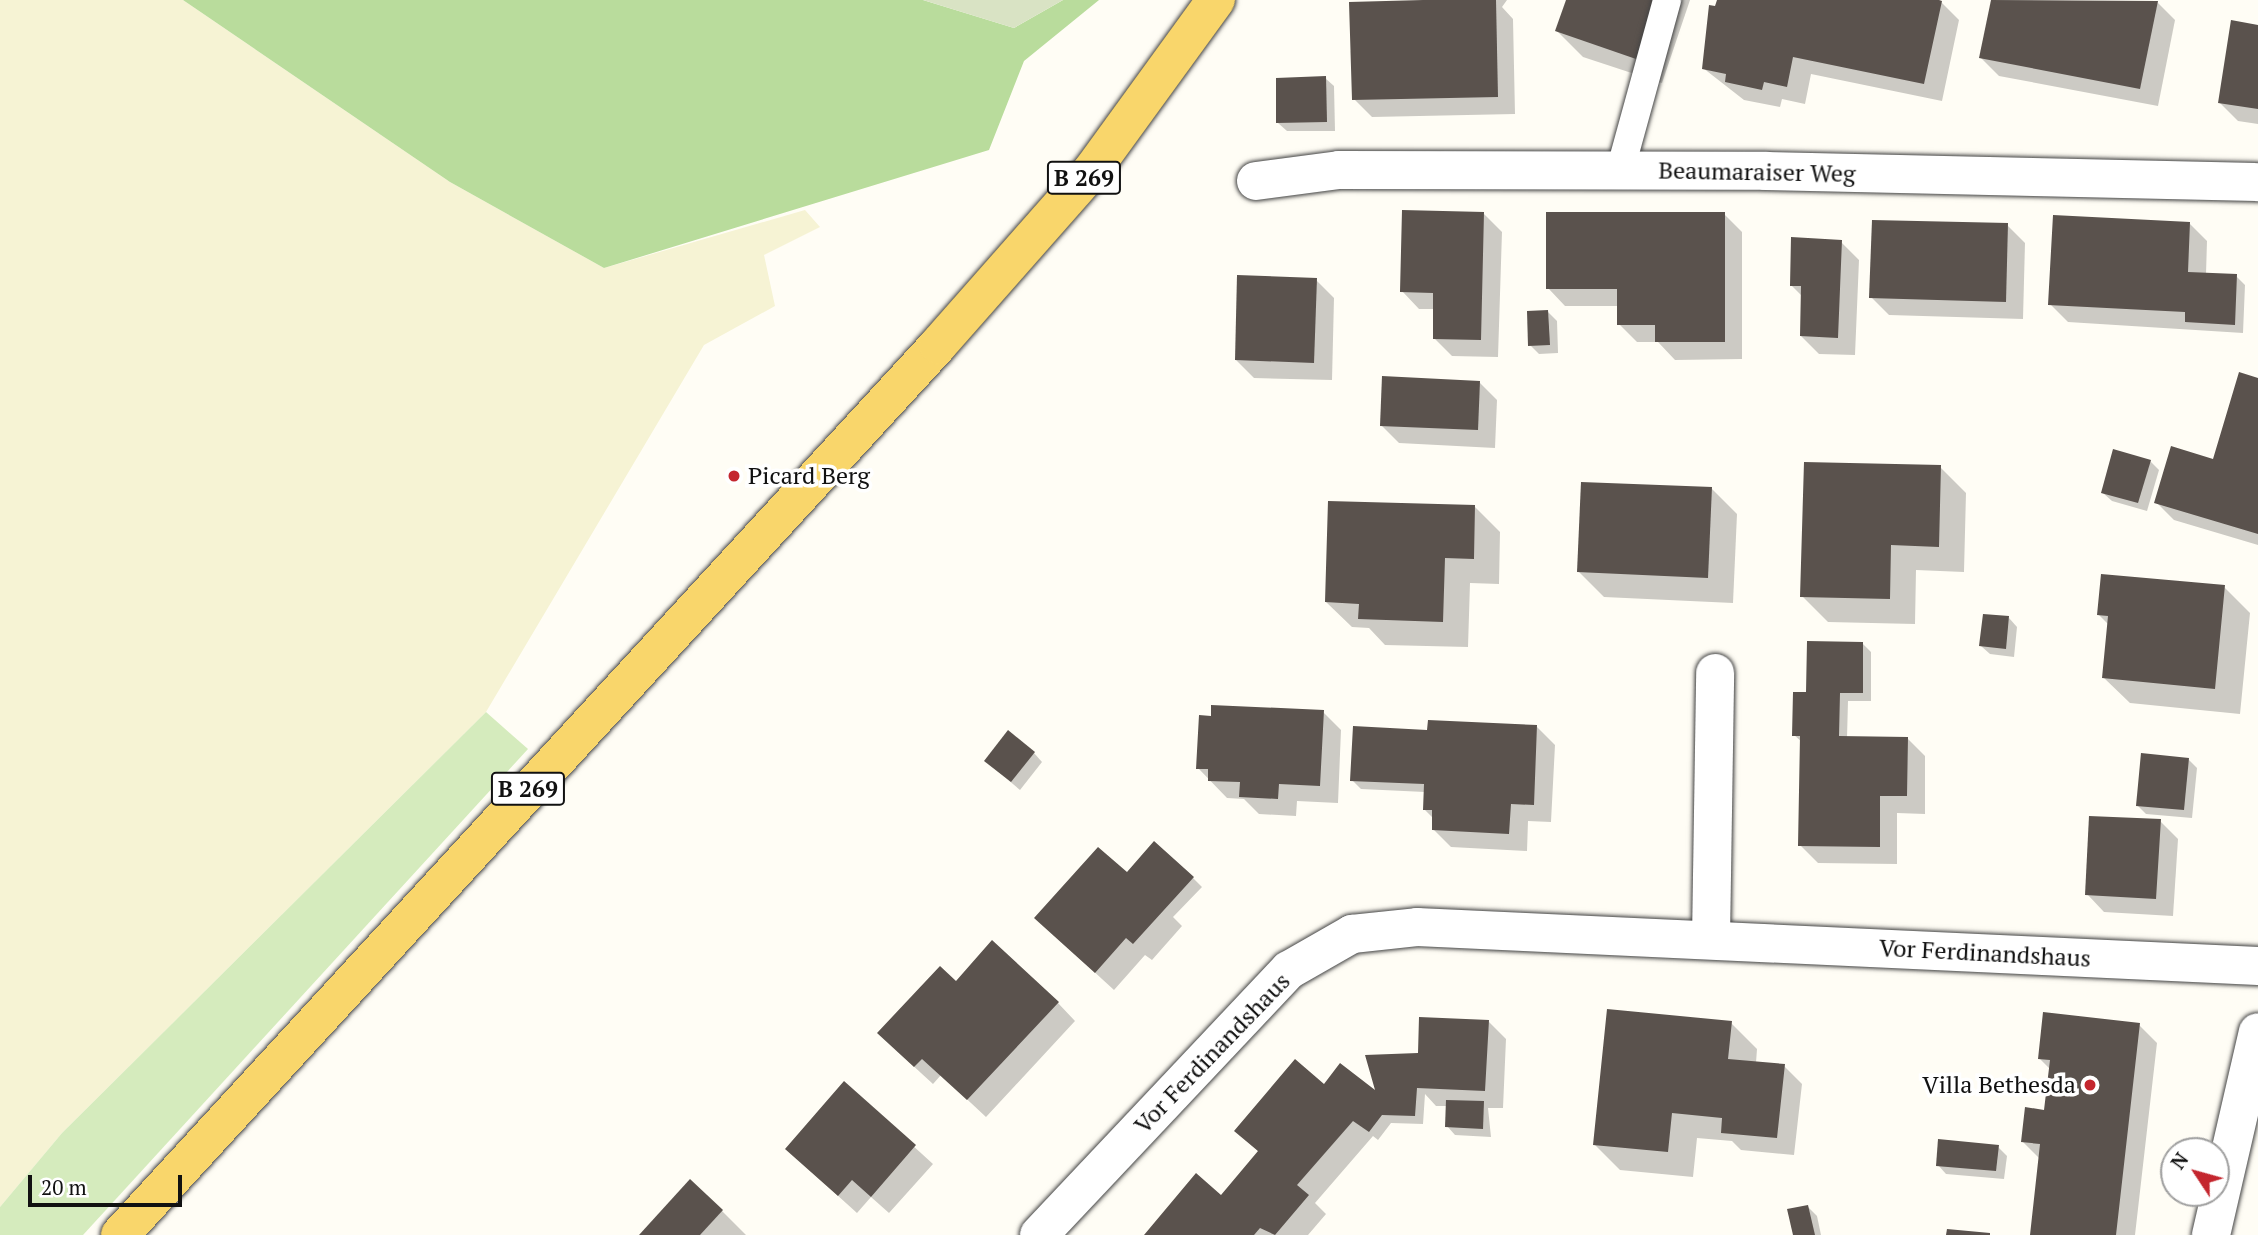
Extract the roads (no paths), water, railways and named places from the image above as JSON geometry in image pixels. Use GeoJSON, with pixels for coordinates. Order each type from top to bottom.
{"type":"FeatureCollection","features":[{"type":"Feature","properties":{"kind":"main road","name":"B 269"},"geometry":{"type":"LineString","coordinates":[[120,1235],[938,345],[1093,169],[1216,0]]}},
{"type":"Feature","properties":{"kind":"street","name":"Beaumaraiser Weg"},"geometry":{"type":"LineString","coordinates":[[1256,181],[1339,170],[1620,171],[2258,182]]}},
{"type":"Feature","properties":{"kind":"street"},"geometry":{"type":"LineString","coordinates":[[1711,939],[1715,673]]}},
{"type":"Feature","properties":{"kind":"street","name":"Vor Ferdinandshaus"},"geometry":{"type":"LineString","coordinates":[[1039,1235],[1289,970],[1352,934],[1417,927],[2258,966]]}},
{"type":"Feature","properties":{"kind":"street"},"geometry":{"type":"LineString","coordinates":[[2211,1235],[2258,1032]]}},
{"type":"Feature","properties":{"kind":"lane"},"geometry":{"type":"LineString","coordinates":[[1620,171],[1667,0]]}},
{"type":"Feature","properties":{"kind":"place","name":"Picard Berg"},"geometry":{"type":"Point","coordinates":[734,476]}},
{"type":"Feature","properties":{"kind":"place","name":"Villa Bethesda"},"geometry":{"type":"Point","coordinates":[2090,1085]}}]}
